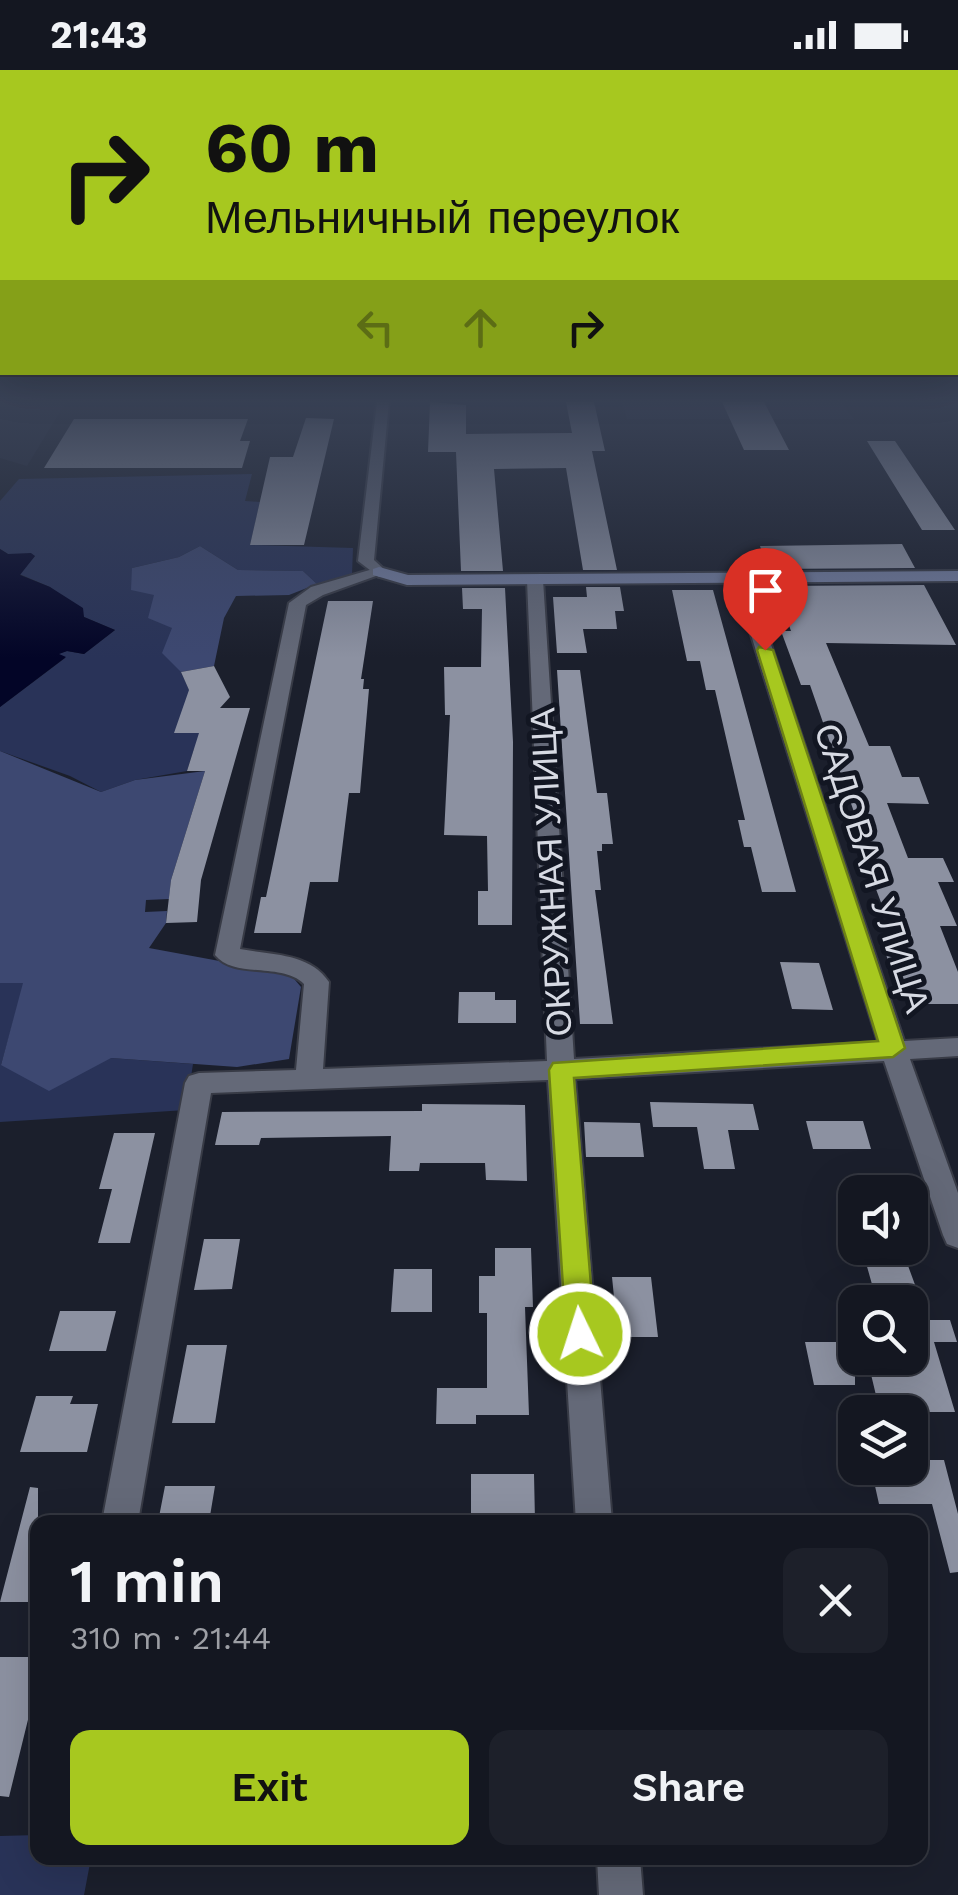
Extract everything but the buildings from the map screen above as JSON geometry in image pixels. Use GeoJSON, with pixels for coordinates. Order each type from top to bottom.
{"type":"FeatureCollection","features":[{"type":"Feature","properties":{"kind":"main road"},"geometry":{"type":"LineString","coordinates":[[380,572],[407,580],[958,576]]}},
{"type":"Feature","properties":{"kind":"street"},"geometry":{"type":"LineString","coordinates":[[374,487],[366,562],[380,572]]}},
{"type":"Feature","properties":{"kind":"street"},"geometry":{"type":"LineString","coordinates":[[310,1079],[317,982],[303,968],[226,955],[298,604],[317,591],[380,572]]}},
{"type":"Feature","properties":{"kind":"street","name":"САДОВАЯ УЛИЦА"},"geometry":{"type":"LineString","coordinates":[[742,578],[893,1048],[958,1235]]}},
{"type":"Feature","properties":{"kind":"street","name":"ОКРУЖНАЯ УЛИЦА"},"geometry":{"type":"LineString","coordinates":[[535,580],[561,1070],[593,1515]]}},
{"type":"Feature","properties":{"kind":"street"},"geometry":{"type":"LineString","coordinates":[[121,1515],[198,1083],[561,1070],[958,1046]]}},
{"type":"Feature","properties":{"kind":"street"},"geometry":{"type":"LineString","coordinates":[[619,1865],[621,1895]]}},
{"type":"Feature","properties":{"kind":"shaded area"},"geometry":{"type":"Polygon","coordinates":[[[12,487],[249,487],[245,501],[260,502],[250,545],[353,548],[352,575],[317,584],[303,571],[238,570],[200,546],[179,557],[132,568],[155,595],[172,628],[181,672],[209,733],[194,749],[187,771],[135,780],[101,792],[70,776],[0,751],[0,707],[65,658],[58,654],[84,654],[115,630],[84,617],[50,587],[19,574],[35,556],[8,554],[0,549],[0,501],[12,487]]]}},
{"type":"Feature","properties":{"kind":"shaded area"},"geometry":{"type":"Polygon","coordinates":[[[200,546],[238,570],[303,571],[317,584],[289,595],[236,596],[224,618],[214,666],[181,672],[162,653],[172,628],[148,618],[154,595],[131,590],[132,568],[179,557],[200,546]]]}},
{"type":"Feature","properties":{"kind":"shaded area"},"geometry":{"type":"Polygon","coordinates":[[[0,549],[8,554],[31,553],[35,556],[20,575],[50,587],[83,608],[84,617],[115,630],[84,654],[59,654],[66,657],[0,707],[0,549]]]}},
{"type":"Feature","properties":{"kind":"shaded area"},"geometry":{"type":"Polygon","coordinates":[[[0,751],[101,792],[135,780],[205,771],[171,880],[169,899],[146,900],[145,912],[167,911],[166,923],[149,948],[290,974],[301,987],[289,1059],[237,1067],[111,1058],[49,1091],[1,1065],[23,983],[0,983],[0,751]]]}},
{"type":"Feature","properties":{"kind":"shaded area"},"geometry":{"type":"Polygon","coordinates":[[[0,983],[24,983],[1,1065],[111,1058],[193,1064],[186,1110],[0,1122],[0,983]]]}},
{"type":"Feature","properties":{"kind":"shaded area"},"geometry":{"type":"Polygon","coordinates":[[[30,1835],[30,1865],[90,1865],[84,1895],[0,1895],[0,1836],[30,1835]]]}},
{"type":"Feature","properties":{"kind":"route"},"geometry":{"type":"LineString","coordinates":[[580,1334],[561,1070],[893,1048],[765,650]]}}]}
